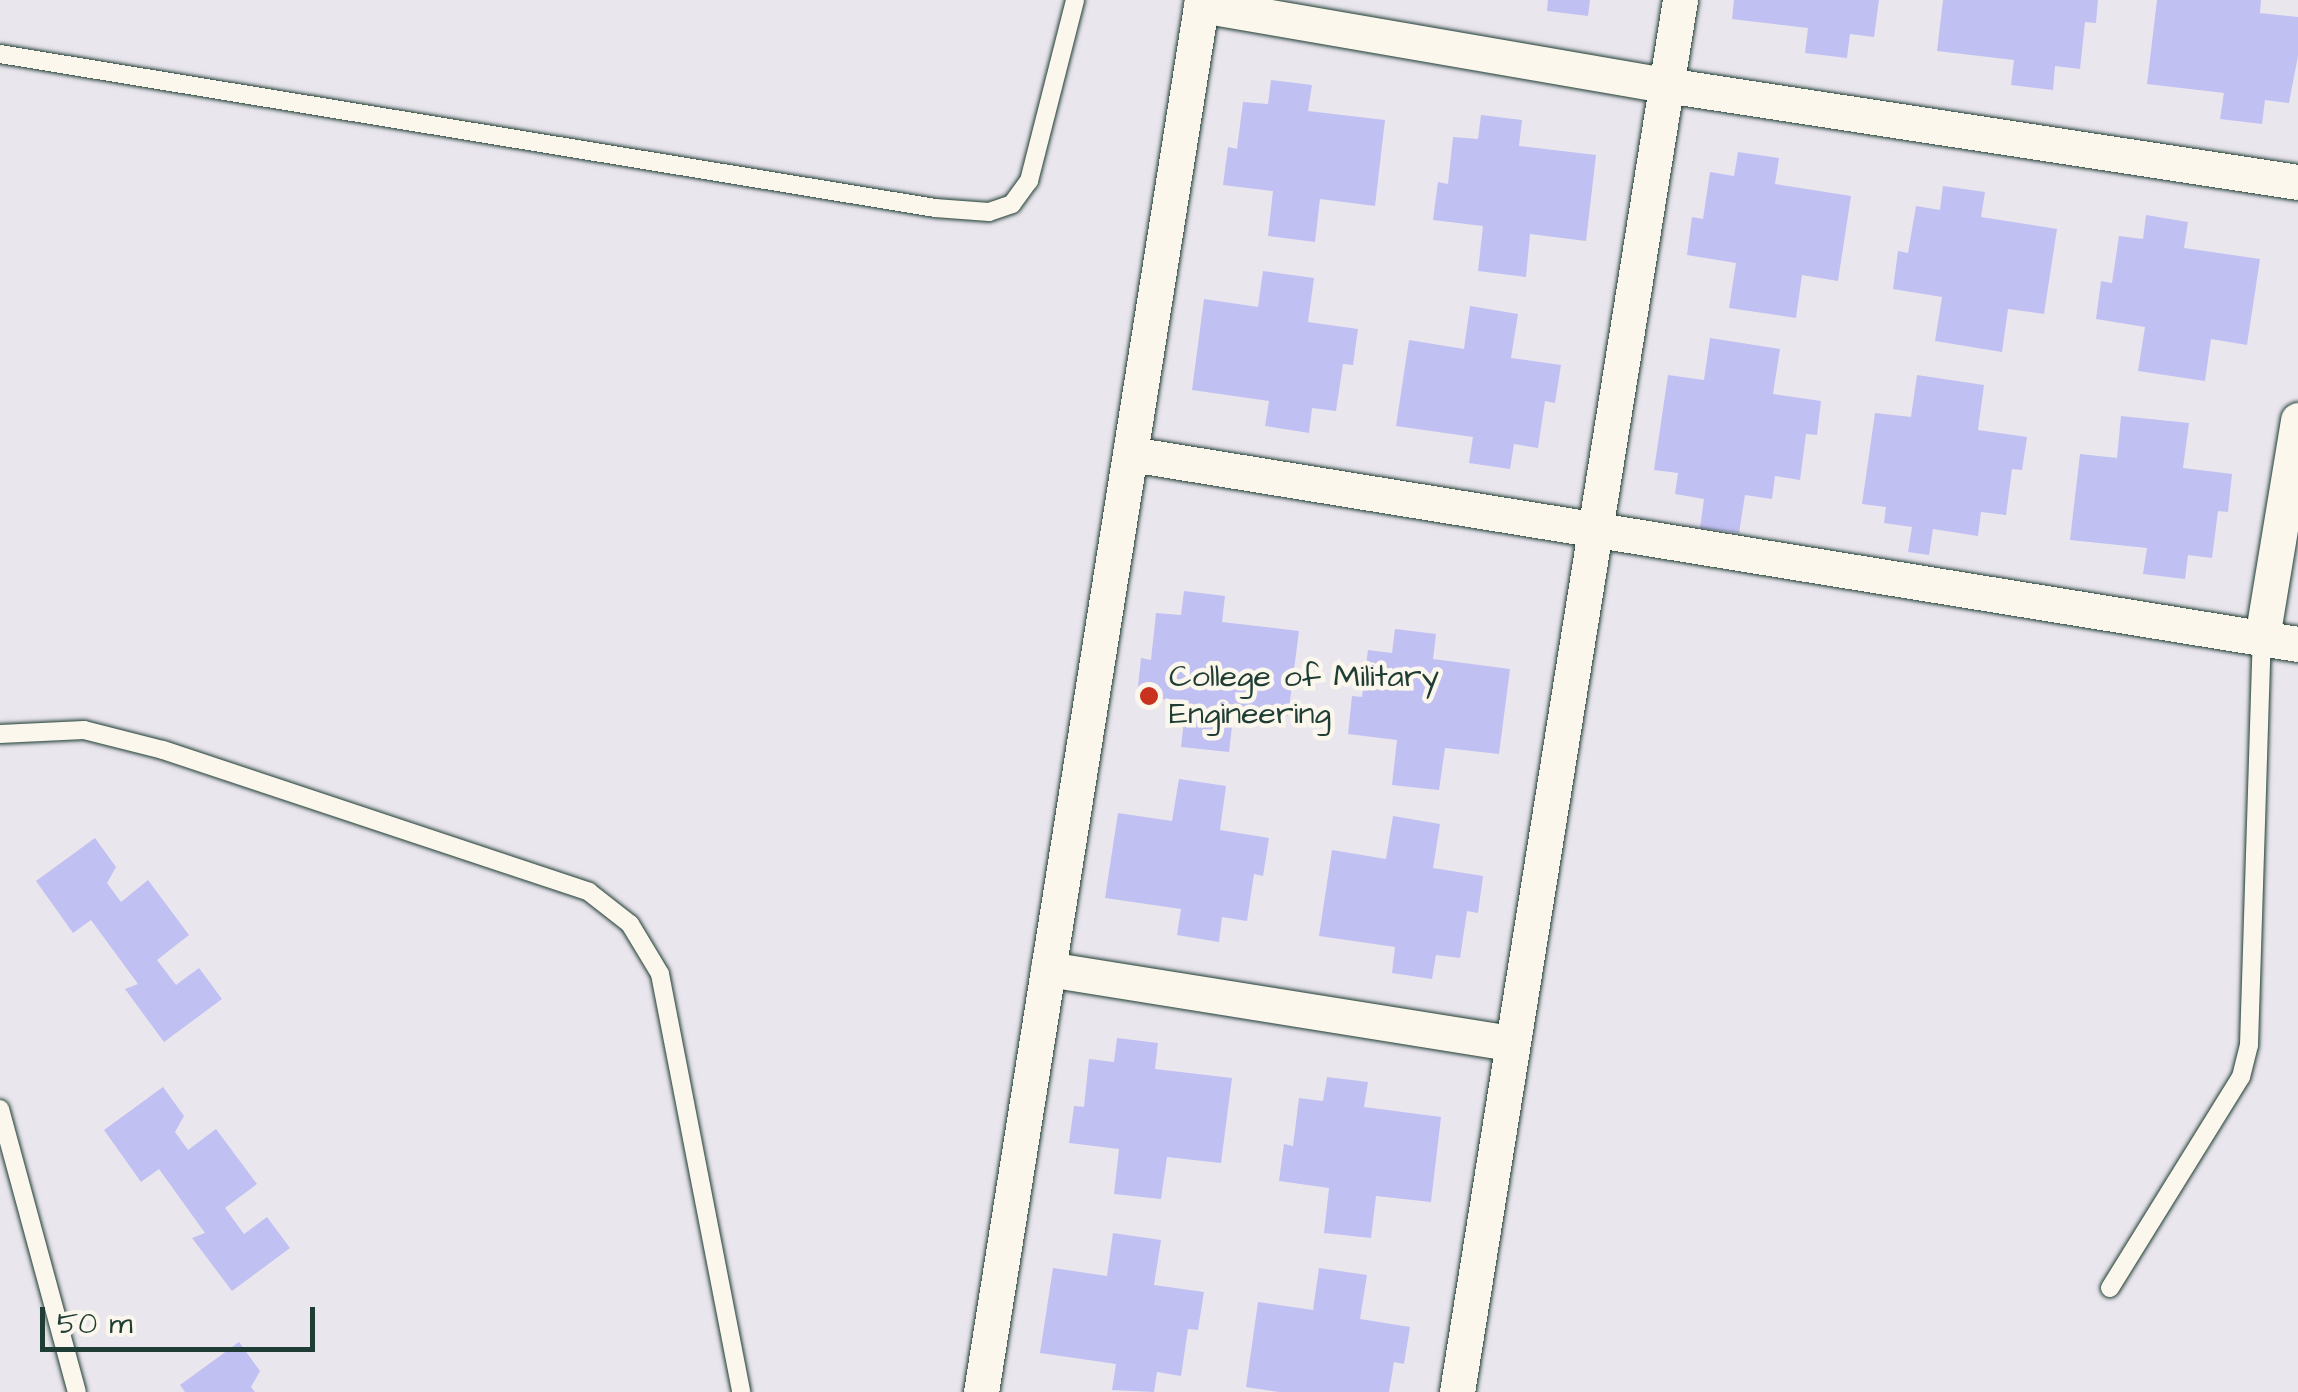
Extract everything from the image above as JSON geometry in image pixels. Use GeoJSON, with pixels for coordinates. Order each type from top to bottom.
{"type":"FeatureCollection","features":[{"type":"Feature","properties":{"kind":"street"},"geometry":{"type":"LineString","coordinates":[[1457,1392],[1592,530],[1680,0]]}},
{"type":"Feature","properties":{"kind":"street"},"geometry":{"type":"LineString","coordinates":[[982,1392],[1201,2],[1666,85],[2298,182]]}},
{"type":"Feature","properties":{"kind":"street"},"geometry":{"type":"LineString","coordinates":[[2262,638],[2298,420]]}},
{"type":"Feature","properties":{"kind":"street"},"geometry":{"type":"LineString","coordinates":[[1131,454],[2298,644]]}},
{"type":"Feature","properties":{"kind":"street"},"geometry":{"type":"LineString","coordinates":[[1048,969],[1512,1043]]}},
{"type":"Feature","properties":{"kind":"lane"},"geometry":{"type":"LineString","coordinates":[[0,54],[936,208],[989,212],[1012,204],[1030,181],[1075,0]]}},
{"type":"Feature","properties":{"kind":"lane"},"geometry":{"type":"LineString","coordinates":[[2110,1288],[2241,1078],[2250,1045],[2262,638]]}},
{"type":"Feature","properties":{"kind":"lane"},"geometry":{"type":"LineString","coordinates":[[0,734],[84,730],[163,750],[589,892],[630,924],[660,974],[741,1392]]}},
{"type":"Feature","properties":{"kind":"lane"},"geometry":{"type":"LineString","coordinates":[[0,1109],[77,1392]]}},
{"type":"Feature","properties":{"kind":"shaded area","name":"College of Military Engineering"},"geometry":{"type":"Polygon","coordinates":[[[0,0],[2298,0],[2298,1392],[0,1392],[0,0]]]}},
{"type":"Feature","properties":{"kind":"building"},"geometry":{"type":"Polygon","coordinates":[[[1548,0],[1590,0],[1588,16],[1547,11],[1548,0]]]}},
{"type":"Feature","properties":{"kind":"building"},"geometry":{"type":"Polygon","coordinates":[[[1734,0],[1879,0],[1874,37],[1850,34],[1847,58],[1805,53],[1808,28],[1732,19],[1734,0]]]}},
{"type":"Feature","properties":{"kind":"building"},"geometry":{"type":"Polygon","coordinates":[[[1943,0],[2098,0],[2096,23],[2085,22],[2080,69],[2055,66],[2053,90],[2011,85],[2014,60],[1937,51],[1943,0]]]}},
{"type":"Feature","properties":{"kind":"building"},"geometry":{"type":"Polygon","coordinates":[[[2157,0],[2261,0],[2260,13],[2298,17],[2298,56],[2289,103],[2265,100],[2262,124],[2220,119],[2224,93],[2147,84],[2157,0]]]}},
{"type":"Feature","properties":{"kind":"building"},"geometry":{"type":"Polygon","coordinates":[[[1271,80],[1312,85],[1308,111],[1385,120],[1375,206],[1320,199],[1315,242],[1268,236],[1273,191],[1223,185],[1228,147],[1237,149],[1243,102],[1268,104],[1271,80]]]}},
{"type":"Feature","properties":{"kind":"building"},"geometry":{"type":"Polygon","coordinates":[[[1481,115],[1522,120],[1519,146],[1596,155],[1586,241],[1530,234],[1526,277],[1478,271],[1483,226],[1433,220],[1438,182],[1448,184],[1453,137],[1478,139],[1481,115]]]}},
{"type":"Feature","properties":{"kind":"building"},"geometry":{"type":"Polygon","coordinates":[[[1738,152],[1779,158],[1775,184],[1851,196],[1838,281],[1802,275],[1796,318],[1729,308],[1736,263],[1687,255],[1692,217],[1703,219],[1710,172],[1734,176],[1738,152]]]}},
{"type":"Feature","properties":{"kind":"building"},"geometry":{"type":"Polygon","coordinates":[[[1943,186],[1985,192],[1981,217],[2057,229],[2044,314],[2008,309],[2002,352],[1935,341],[1942,297],[1893,289],[1898,251],[1908,253],[1916,206],[1940,210],[1943,186]]]}},
{"type":"Feature","properties":{"kind":"building"},"geometry":{"type":"Polygon","coordinates":[[[2146,215],[2188,222],[2184,248],[2260,259],[2247,345],[2211,339],[2205,381],[2138,371],[2145,327],[2096,319],[2101,281],[2112,283],[2119,236],[2143,239],[2146,215]]]}},
{"type":"Feature","properties":{"kind":"building"},"geometry":{"type":"Polygon","coordinates":[[[1263,271],[1314,278],[1308,322],[1358,329],[1353,365],[1343,364],[1336,411],[1312,408],[1309,433],[1265,426],[1269,401],[1192,390],[1204,299],[1258,307],[1263,271]]]}},
{"type":"Feature","properties":{"kind":"building"},"geometry":{"type":"Polygon","coordinates":[[[1470,306],[1518,314],[1511,358],[1561,365],[1555,403],[1545,401],[1538,448],[1514,444],[1510,469],[1469,463],[1473,437],[1396,426],[1409,340],[1464,349],[1470,306]]]}},
{"type":"Feature","properties":{"kind":"building"},"geometry":{"type":"Polygon","coordinates":[[[1710,338],[1780,349],[1773,394],[1821,401],[1817,435],[1806,434],[1800,480],[1775,476],[1772,499],[1745,495],[1739,533],[1700,528],[1704,499],[1675,494],[1678,473],[1654,470],[1668,375],[1704,380],[1710,338]]]}},
{"type":"Feature","properties":{"kind":"building"},"geometry":{"type":"Polygon","coordinates":[[[1917,375],[1984,385],[1978,430],[2027,437],[2022,470],[2012,469],[2006,515],[1981,512],[1978,536],[1933,529],[1929,555],[1908,552],[1912,527],[1884,523],[1886,507],[1862,504],[1875,413],[1911,417],[1917,375]]]}},
{"type":"Feature","properties":{"kind":"building"},"geometry":{"type":"Polygon","coordinates":[[[2121,416],[2189,423],[2183,468],[2232,474],[2228,512],[2218,511],[2212,558],[2188,555],[2185,579],[2143,574],[2147,548],[2070,540],[2080,454],[2117,458],[2121,416]]]}},
{"type":"Feature","properties":{"kind":"building"},"geometry":{"type":"Polygon","coordinates":[[[1184,591],[1225,596],[1222,622],[1299,631],[1288,716],[1234,710],[1229,752],[1181,747],[1186,702],[1137,696],[1141,658],[1151,660],[1156,613],[1181,615],[1184,591]]]}},
{"type":"Feature","properties":{"kind":"building"},"geometry":{"type":"Polygon","coordinates":[[[1395,629],[1436,634],[1433,659],[1510,669],[1499,754],[1445,748],[1439,790],[1392,785],[1397,740],[1348,734],[1352,696],[1362,697],[1368,650],[1392,653],[1395,629]]]}},
{"type":"Feature","properties":{"kind":"building"},"geometry":{"type":"Polygon","coordinates":[[[1179,779],[1226,786],[1220,830],[1269,838],[1263,876],[1254,874],[1247,921],[1222,917],[1219,942],[1177,935],[1181,909],[1105,898],[1118,813],[1172,821],[1179,779]]]}},
{"type":"Feature","properties":{"kind":"building"},"geometry":{"type":"Polygon","coordinates":[[[1393,816],[1440,824],[1433,868],[1483,876],[1478,913],[1467,911],[1460,958],[1436,955],[1432,979],[1392,973],[1395,947],[1319,936],[1332,850],[1386,859],[1393,816]]]}},
{"type":"Feature","properties":{"kind":"building"},"geometry":{"type":"Polygon","coordinates":[[[95,838],[116,867],[107,883],[121,902],[148,880],[189,935],[157,960],[176,985],[199,968],[222,999],[164,1042],[125,989],[138,984],[91,920],[73,933],[36,881],[95,838]]]}},
{"type":"Feature","properties":{"kind":"building"},"geometry":{"type":"Polygon","coordinates":[[[1117,1038],[1158,1043],[1155,1069],[1232,1078],[1221,1163],[1167,1157],[1161,1199],[1114,1194],[1119,1149],[1069,1143],[1074,1106],[1084,1107],[1089,1059],[1114,1062],[1117,1038]]]}},
{"type":"Feature","properties":{"kind":"building"},"geometry":{"type":"Polygon","coordinates":[[[1327,1077],[1368,1082],[1364,1107],[1441,1117],[1431,1202],[1376,1196],[1371,1238],[1324,1233],[1329,1188],[1279,1181],[1284,1144],[1293,1146],[1299,1098],[1323,1101],[1327,1077]]]}},
{"type":"Feature","properties":{"kind":"building"},"geometry":{"type":"Polygon","coordinates":[[[163,1087],[184,1116],[175,1132],[188,1150],[216,1129],[257,1184],[225,1208],[244,1234],[267,1217],[290,1248],[232,1291],[192,1238],[205,1233],[159,1169],[141,1182],[104,1130],[163,1087]]]}},
{"type":"Feature","properties":{"kind":"building"},"geometry":{"type":"Polygon","coordinates":[[[1113,1233],[1161,1240],[1154,1285],[1204,1292],[1198,1330],[1188,1329],[1181,1376],[1157,1372],[1154,1392],[1112,1390],[1116,1364],[1040,1353],[1053,1268],[1107,1276],[1113,1233]]]}},
{"type":"Feature","properties":{"kind":"building"},"geometry":{"type":"Polygon","coordinates":[[[1319,1268],[1367,1275],[1360,1319],[1410,1327],[1404,1364],[1394,1362],[1389,1392],[1279,1392],[1246,1387],[1258,1302],[1313,1310],[1319,1268]]]}},
{"type":"Feature","properties":{"kind":"building"},"geometry":{"type":"Polygon","coordinates":[[[239,1342],[260,1371],[251,1387],[255,1392],[185,1392],[180,1385],[239,1342]]]}},
{"type":"Feature","properties":{"kind":"place","name":"College of Military Engineering"},"geometry":{"type":"Point","coordinates":[1149,696]}}]}
